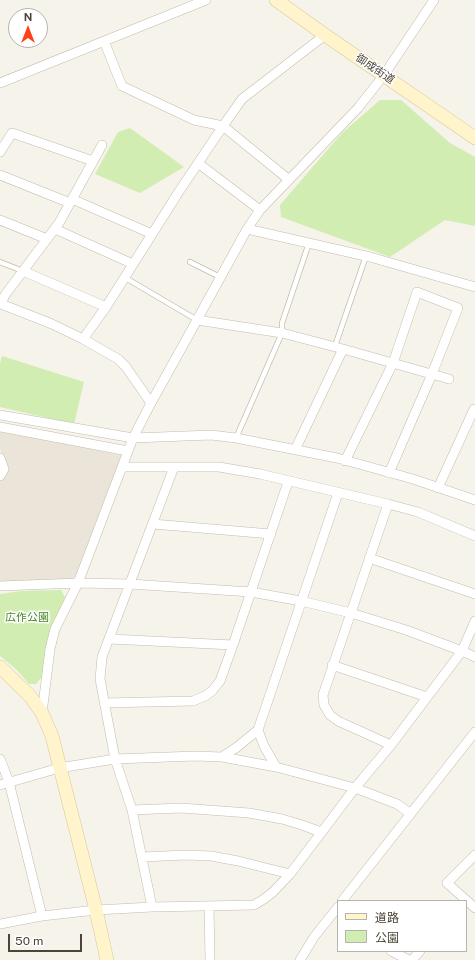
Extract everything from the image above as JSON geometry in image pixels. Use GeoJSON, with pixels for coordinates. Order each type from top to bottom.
{"type":"FeatureCollection","features":[{"type":"Feature","properties":{"kind":"street"},"geometry":{"type":"LineString","coordinates":[[0,83],[206,0]]}},
{"type":"Feature","properties":{"kind":"street","name":"御成街道"},"geometry":{"type":"LineString","coordinates":[[276,0],[475,138]]}},
{"type":"Feature","properties":{"kind":"street"},"geometry":{"type":"LineString","coordinates":[[42,713],[50,649],[55,629],[78,583],[123,467],[128,450],[151,403],[220,277],[247,229],[260,210],[288,179],[358,108],[384,75],[434,0]]}},
{"type":"Feature","properties":{"kind":"street"},"geometry":{"type":"LineString","coordinates":[[83,339],[106,307],[198,163],[242,100],[325,35]]}},
{"type":"Feature","properties":{"kind":"street"},"geometry":{"type":"LineString","coordinates":[[104,41],[122,86],[194,120],[223,126],[288,179]]}},
{"type":"Feature","properties":{"kind":"street"},"geometry":{"type":"LineString","coordinates":[[0,152],[12,134],[93,161]]}},
{"type":"Feature","properties":{"kind":"street"},"geometry":{"type":"LineString","coordinates":[[102,145],[55,229],[5,295],[1,306],[52,324],[83,339],[118,359],[126,367],[151,403]]}},
{"type":"Feature","properties":{"kind":"street"},"geometry":{"type":"LineString","coordinates":[[198,163],[260,210]]}},
{"type":"Feature","properties":{"kind":"street"},"geometry":{"type":"LineString","coordinates":[[0,175],[71,201],[152,234]]}},
{"type":"Feature","properties":{"kind":"street"},"geometry":{"type":"LineString","coordinates":[[0,220],[47,239]]}},
{"type":"Feature","properties":{"kind":"street"},"geometry":{"type":"LineString","coordinates":[[55,229],[133,264]]}},
{"type":"Feature","properties":{"kind":"street"},"geometry":{"type":"LineString","coordinates":[[247,229],[366,256],[475,287]]}},
{"type":"Feature","properties":{"kind":"street"},"geometry":{"type":"LineString","coordinates":[[22,272],[106,307]]}},
{"type":"Feature","properties":{"kind":"street"},"geometry":{"type":"LineString","coordinates":[[346,461],[393,363],[418,292],[458,308],[432,374],[389,473]]}},
{"type":"Feature","properties":{"kind":"street"},"geometry":{"type":"LineString","coordinates":[[197,320],[282,333],[339,347],[449,379]]}},
{"type":"Feature","properties":{"kind":"street"},"geometry":{"type":"LineString","coordinates":[[296,450],[339,347]]}},
{"type":"Feature","properties":{"kind":"street"},"geometry":{"type":"LineString","coordinates":[[438,488],[475,410]]}},
{"type":"Feature","properties":{"kind":"street"},"geometry":{"type":"LineString","coordinates":[[0,415],[133,438],[211,435],[236,438],[346,461],[475,500]]}},
{"type":"Feature","properties":{"kind":"street"},"geometry":{"type":"LineString","coordinates":[[0,427],[128,450]]}},
{"type":"Feature","properties":{"kind":"street"},"geometry":{"type":"LineString","coordinates":[[0,458],[4,469],[0,476]]}},
{"type":"Feature","properties":{"kind":"street"},"geometry":{"type":"LineString","coordinates":[[123,467],[219,467],[260,474],[288,482],[418,512],[475,536]]}},
{"type":"Feature","properties":{"kind":"street"},"geometry":{"type":"LineString","coordinates":[[152,906],[132,810],[115,758],[100,678],[102,657],[174,467]]}},
{"type":"Feature","properties":{"kind":"street"},"geometry":{"type":"LineString","coordinates":[[104,703],[193,700],[212,691],[220,681],[288,482]]}},
{"type":"Feature","properties":{"kind":"street"},"geometry":{"type":"LineString","coordinates":[[222,757],[258,730],[338,493]]}},
{"type":"Feature","properties":{"kind":"street"},"geometry":{"type":"LineString","coordinates":[[388,504],[323,695],[324,706],[338,721],[391,745]]}},
{"type":"Feature","properties":{"kind":"street"},"geometry":{"type":"LineString","coordinates":[[153,524],[270,534]]}},
{"type":"Feature","properties":{"kind":"street"},"geometry":{"type":"LineString","coordinates":[[370,558],[475,594]]}},
{"type":"Feature","properties":{"kind":"street"},"geometry":{"type":"LineString","coordinates":[[0,586],[78,583],[130,584],[251,592],[301,600],[351,613],[406,630],[475,657]]}},
{"type":"Feature","properties":{"kind":"street"},"geometry":{"type":"LineString","coordinates":[[0,924],[42,916],[96,910],[152,906],[254,905],[273,892],[290,874],[355,788],[391,745],[462,651],[475,620]]}},
{"type":"Feature","properties":{"kind":"street"},"geometry":{"type":"LineString","coordinates":[[110,639],[233,645]]}},
{"type":"Feature","properties":{"kind":"street"},"geometry":{"type":"LineString","coordinates":[[332,665],[427,697]]}},
{"type":"Feature","properties":{"kind":"street"},"geometry":{"type":"LineString","coordinates":[[0,667],[30,696],[42,713],[52,736],[96,910],[107,960]]}},
{"type":"Feature","properties":{"kind":"street"},"geometry":{"type":"LineString","coordinates":[[258,730],[264,746],[276,767]]}},
{"type":"Feature","properties":{"kind":"street"},"geometry":{"type":"LineString","coordinates":[[344,900],[475,732]]}},
{"type":"Feature","properties":{"kind":"street"},"geometry":{"type":"LineString","coordinates":[[4,783],[59,768],[115,758],[195,756],[222,757],[276,767],[355,788],[397,804],[411,814]]}},
{"type":"Feature","properties":{"kind":"street"},"geometry":{"type":"LineString","coordinates":[[0,759],[4,783],[42,916]]}},
{"type":"Feature","properties":{"kind":"street"},"geometry":{"type":"LineString","coordinates":[[132,810],[181,808],[250,813],[282,819],[321,832]]}},
{"type":"Feature","properties":{"kind":"street"},"geometry":{"type":"LineString","coordinates":[[142,857],[186,855],[211,856],[290,874]]}},
{"type":"Feature","properties":{"kind":"street"},"geometry":{"type":"LineString","coordinates":[[466,900],[447,883],[475,855]]}},
{"type":"Feature","properties":{"kind":"street"},"geometry":{"type":"LineString","coordinates":[[467,901],[475,908]]}},
{"type":"Feature","properties":{"kind":"street"},"geometry":{"type":"LineString","coordinates":[[209,906],[210,960]]}},
{"type":"Feature","properties":{"kind":"street"},"geometry":{"type":"LineString","coordinates":[[300,960],[314,937],[337,908]]}},
{"type":"Feature","properties":{"kind":"street"},"geometry":{"type":"LineString","coordinates":[[393,952],[409,960]]}},
{"type":"Feature","properties":{"kind":"street"},"geometry":{"type":"LineString","coordinates":[[412,960],[419,952]]}},
{"type":"Feature","properties":{"kind":"lane"},"geometry":{"type":"LineString","coordinates":[[236,438],[282,333],[282,323],[309,243]]}},
{"type":"Feature","properties":{"kind":"lane"},"geometry":{"type":"LineString","coordinates":[[339,347],[366,256]]}},
{"type":"Feature","properties":{"kind":"lane"},"geometry":{"type":"LineString","coordinates":[[0,262],[22,272]]}},
{"type":"Feature","properties":{"kind":"lane"},"geometry":{"type":"LineString","coordinates":[[190,262],[220,277]]}},
{"type":"Feature","properties":{"kind":"lane"},"geometry":{"type":"LineString","coordinates":[[124,277],[197,320]]}},
{"type":"Feature","properties":{"kind":"shaded area"},"geometry":{"type":"Polygon","coordinates":[[[0,430],[124,456],[78,574],[72,579],[0,584],[0,482],[6,470],[0,448],[0,430]]]}},
{"type":"Feature","properties":{"kind":"green space"},"geometry":{"type":"Polygon","coordinates":[[[380,100],[401,100],[450,143],[475,157],[475,226],[445,220],[390,257],[281,217],[280,205],[342,133],[380,100]]]}},
{"type":"Feature","properties":{"kind":"green space"},"geometry":{"type":"Polygon","coordinates":[[[130,128],[184,167],[140,193],[95,174],[118,132],[130,128]]]}},
{"type":"Feature","properties":{"kind":"green space"},"geometry":{"type":"Polygon","coordinates":[[[2,356],[84,382],[74,424],[0,407],[0,364],[2,356]]]}},
{"type":"Feature","properties":{"kind":"green space","name":"広作公園"},"geometry":{"type":"Polygon","coordinates":[[[61,590],[65,597],[51,632],[42,677],[36,684],[29,684],[17,670],[0,656],[0,594],[21,591],[61,590]]]}}]}
